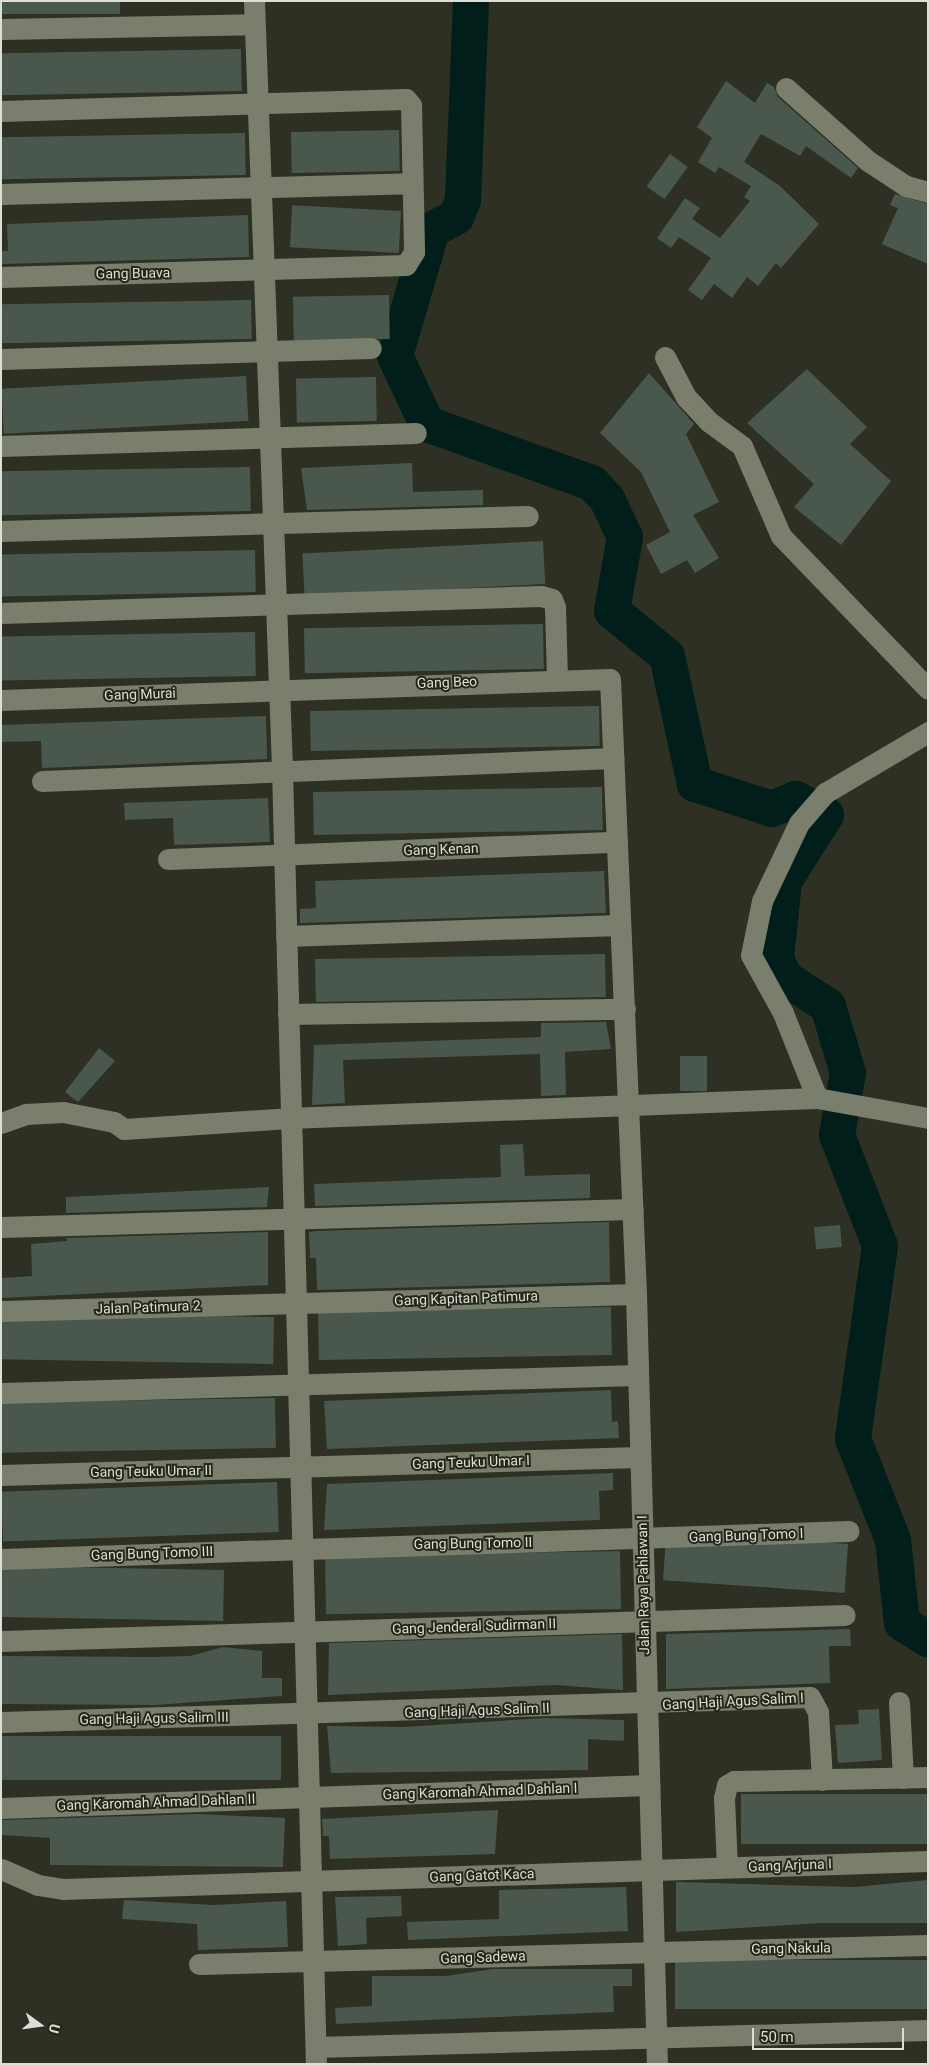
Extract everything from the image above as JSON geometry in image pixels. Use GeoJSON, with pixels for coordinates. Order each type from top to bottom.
{"type":"FeatureCollection","features":[{"type":"Feature","properties":{"kind":"street"},"geometry":{"type":"LineString","coordinates":[[254,1],[256,103],[262,186],[265,270],[265,350],[270,522],[282,769],[288,1014],[288,1118],[293,1217],[306,1631],[312,1963],[316,2055],[657,2037],[928,2030]]}},
{"type":"Feature","properties":{"kind":"street"},"geometry":{"type":"LineString","coordinates":[[1,30],[254,24]]}},
{"type":"Feature","properties":{"kind":"street"},"geometry":{"type":"LineString","coordinates":[[786,88],[868,161],[906,186],[928,192]]}},
{"type":"Feature","properties":{"kind":"street"},"geometry":{"type":"LineString","coordinates":[[1,111],[406,99],[411,105],[410,183],[1,194]]}},
{"type":"Feature","properties":{"kind":"street","name":"Gang Buava"},"geometry":{"type":"LineString","coordinates":[[1,277],[406,265],[414,252],[410,183]]}},
{"type":"Feature","properties":{"kind":"street"},"geometry":{"type":"LineString","coordinates":[[1,359],[371,348]]}},
{"type":"Feature","properties":{"kind":"street"},"geometry":{"type":"LineString","coordinates":[[665,357],[686,396],[708,421],[742,446],[781,536],[928,689]]}},
{"type":"Feature","properties":{"kind":"street"},"geometry":{"type":"LineString","coordinates":[[1,446],[416,433]]}},
{"type":"Feature","properties":{"kind":"street"},"geometry":{"type":"LineString","coordinates":[[1,531],[528,516]]}},
{"type":"Feature","properties":{"kind":"street"},"geometry":{"type":"LineString","coordinates":[[1,613],[275,606],[541,596],[552,599],[555,607],[557,678]]}},
{"type":"Feature","properties":{"kind":"street","name":"Gang Beo"},"geometry":{"type":"LineString","coordinates":[[278,688],[604,677],[612,684]]}},
{"type":"Feature","properties":{"kind":"street","name":"Jalan Raya Pahlawan I"},"geometry":{"type":"LineString","coordinates":[[612,684],[614,758],[608,842],[620,925],[626,1008],[636,1294],[636,1375],[640,1457],[643,1622],[648,1705],[657,2064]]}},
{"type":"Feature","properties":{"kind":"street","name":"Gang Murai"},"geometry":{"type":"LineString","coordinates":[[1,700],[278,688]]}},
{"type":"Feature","properties":{"kind":"street"},"geometry":{"type":"LineString","coordinates":[[821,1099],[783,1013],[751,956],[762,901],[799,823],[825,793],[928,732]]}},
{"type":"Feature","properties":{"kind":"street"},"geometry":{"type":"LineString","coordinates":[[42,781],[282,769],[614,758]]}},
{"type":"Feature","properties":{"kind":"street","name":"Gang Kenan"},"geometry":{"type":"LineString","coordinates":[[168,859],[608,842]]}},
{"type":"Feature","properties":{"kind":"street"},"geometry":{"type":"LineString","coordinates":[[286,936],[620,925]]}},
{"type":"Feature","properties":{"kind":"street"},"geometry":{"type":"LineString","coordinates":[[288,1014],[626,1008]]}},
{"type":"Feature","properties":{"kind":"street"},"geometry":{"type":"LineString","coordinates":[[1,1123],[26,1114],[63,1112],[114,1122],[124,1129],[288,1118],[821,1099],[928,1118]]}},
{"type":"Feature","properties":{"kind":"street"},"geometry":{"type":"LineString","coordinates":[[1,1227],[293,1217],[633,1209]]}},
{"type":"Feature","properties":{"kind":"street","name":"Gang Kapitan Patimura"},"geometry":{"type":"LineString","coordinates":[[295,1303],[636,1294]]}},
{"type":"Feature","properties":{"kind":"street","name":"Jalan Patimura 2"},"geometry":{"type":"LineString","coordinates":[[1,1311],[295,1303]]}},
{"type":"Feature","properties":{"kind":"street"},"geometry":{"type":"LineString","coordinates":[[1,1393],[636,1375]]}},
{"type":"Feature","properties":{"kind":"street","name":"Gang Teuku Umar I"},"geometry":{"type":"LineString","coordinates":[[301,1467],[640,1457]]}},
{"type":"Feature","properties":{"kind":"street","name":"Gang Teuku Umar II"},"geometry":{"type":"LineString","coordinates":[[1,1475],[301,1467]]}},
{"type":"Feature","properties":{"kind":"street","name":"Gang Bung Tomo I"},"geometry":{"type":"LineString","coordinates":[[642,1539],[849,1531]]}},
{"type":"Feature","properties":{"kind":"street","name":"Gang Bung Tomo II"},"geometry":{"type":"LineString","coordinates":[[303,1548],[642,1539]]}},
{"type":"Feature","properties":{"kind":"street","name":"Gang Bung Tomo III"},"geometry":{"type":"LineString","coordinates":[[1,1559],[303,1548]]}},
{"type":"Feature","properties":{"kind":"street","name":"Gang Jenderal Sudirman II"},"geometry":{"type":"LineString","coordinates":[[1,1640],[846,1615]]}},
{"type":"Feature","properties":{"kind":"street","name":"Gang Haji Agus Salim I"},"geometry":{"type":"LineString","coordinates":[[648,1705],[810,1697],[816,1702],[822,1780]]}},
{"type":"Feature","properties":{"kind":"street"},"geometry":{"type":"LineString","coordinates":[[899,1702],[903,1778]]}},
{"type":"Feature","properties":{"kind":"street","name":"Gang Haji Agus Salim II"},"geometry":{"type":"LineString","coordinates":[[307,1714],[648,1705]]}},
{"type":"Feature","properties":{"kind":"street","name":"Gang Haji Agus Salim III"},"geometry":{"type":"LineString","coordinates":[[1,1722],[307,1714]]}},
{"type":"Feature","properties":{"kind":"street"},"geometry":{"type":"LineString","coordinates":[[727,1867],[727,1784],[928,1777]]}},
{"type":"Feature","properties":{"kind":"street","name":"Gang Karomah Ahmad Dahlan I"},"geometry":{"type":"LineString","coordinates":[[310,1796],[650,1785]]}},
{"type":"Feature","properties":{"kind":"street","name":"Gang Karomah Ahmad Dahlan II"},"geometry":{"type":"LineString","coordinates":[[1,1808],[310,1796]]}},
{"type":"Feature","properties":{"kind":"street","name":"Gang Arjuna I"},"geometry":{"type":"LineString","coordinates":[[652,1870],[928,1860]]}},
{"type":"Feature","properties":{"kind":"street","name":"Gang Gatot Kaca"},"geometry":{"type":"LineString","coordinates":[[1,1868],[52,1889],[652,1870]]}},
{"type":"Feature","properties":{"kind":"street","name":"Gang Nakula"},"geometry":{"type":"LineString","coordinates":[[653,1951],[928,1945]]}},
{"type":"Feature","properties":{"kind":"street","name":"Gang Sadewa"},"geometry":{"type":"LineString","coordinates":[[199,1964],[312,1963],[653,1951]]}},
{"type":"Feature","properties":{"kind":"building"},"geometry":{"type":"Polygon","coordinates":[[[1,1],[120,1],[120,14],[1,14],[1,1]]]}},
{"type":"Feature","properties":{"kind":"building"},"geometry":{"type":"Polygon","coordinates":[[[241,49],[242,91],[2,95],[1,53],[241,49]]]}},
{"type":"Feature","properties":{"kind":"building"},"geometry":{"type":"Polygon","coordinates":[[[726,81],[755,103],[767,83],[774,87],[778,97],[858,168],[851,178],[806,146],[800,156],[761,134],[744,162],[780,186],[819,224],[781,268],[776,263],[758,286],[747,277],[732,298],[714,284],[702,300],[688,290],[711,258],[679,237],[671,248],[657,238],[685,198],[700,208],[692,219],[720,238],[750,201],[744,197],[751,186],[719,167],[715,173],[698,162],[712,138],[697,127],[726,81]]]}},
{"type":"Feature","properties":{"kind":"building"},"geometry":{"type":"Polygon","coordinates":[[[399,130],[400,171],[292,173],[291,132],[399,130]]]}},
{"type":"Feature","properties":{"kind":"building"},"geometry":{"type":"Polygon","coordinates":[[[245,133],[246,175],[2,179],[1,137],[245,133]]]}},
{"type":"Feature","properties":{"kind":"building"},"geometry":{"type":"Polygon","coordinates":[[[670,154],[688,167],[664,199],[646,186],[670,154]]]}},
{"type":"Feature","properties":{"kind":"building"},"geometry":{"type":"Polygon","coordinates":[[[895,194],[928,204],[928,264],[882,244],[898,208],[890,205],[895,194]]]}},
{"type":"Feature","properties":{"kind":"building"},"geometry":{"type":"Polygon","coordinates":[[[292,205],[401,211],[399,253],[290,247],[292,205]]]}},
{"type":"Feature","properties":{"kind":"building"},"geometry":{"type":"Polygon","coordinates":[[[248,215],[249,257],[1,264],[1,251],[8,251],[7,224],[248,215]]]}},
{"type":"Feature","properties":{"kind":"building"},"geometry":{"type":"Polygon","coordinates":[[[389,295],[390,339],[294,341],[293,297],[389,295]]]}},
{"type":"Feature","properties":{"kind":"building"},"geometry":{"type":"Polygon","coordinates":[[[251,300],[252,339],[2,343],[1,304],[251,300]]]}},
{"type":"Feature","properties":{"kind":"building"},"geometry":{"type":"Polygon","coordinates":[[[807,369],[867,427],[850,444],[891,481],[841,545],[794,507],[814,484],[747,423],[807,369]]]}},
{"type":"Feature","properties":{"kind":"building"},"geometry":{"type":"Polygon","coordinates":[[[649,373],[694,424],[686,434],[719,502],[693,515],[719,558],[695,573],[687,560],[661,574],[646,545],[670,532],[641,472],[600,433],[649,373]]]}},
{"type":"Feature","properties":{"kind":"building"},"geometry":{"type":"Polygon","coordinates":[[[246,376],[248,421],[4,434],[1,389],[246,376]]]}},
{"type":"Feature","properties":{"kind":"building"},"geometry":{"type":"Polygon","coordinates":[[[376,377],[377,421],[297,422],[296,378],[376,377]]]}},
{"type":"Feature","properties":{"kind":"building"},"geometry":{"type":"Polygon","coordinates":[[[412,463],[413,492],[483,490],[483,505],[307,510],[301,468],[412,463]]]}},
{"type":"Feature","properties":{"kind":"building"},"geometry":{"type":"Polygon","coordinates":[[[250,467],[251,511],[2,515],[1,471],[250,467]]]}},
{"type":"Feature","properties":{"kind":"building"},"geometry":{"type":"Polygon","coordinates":[[[543,541],[545,584],[305,597],[302,554],[543,541]]]}},
{"type":"Feature","properties":{"kind":"building"},"geometry":{"type":"Polygon","coordinates":[[[255,550],[256,592],[2,596],[1,554],[255,550]]]}},
{"type":"Feature","properties":{"kind":"building"},"geometry":{"type":"Polygon","coordinates":[[[543,624],[544,669],[305,673],[304,628],[543,624]]]}},
{"type":"Feature","properties":{"kind":"building"},"geometry":{"type":"Polygon","coordinates":[[[255,632],[256,676],[2,680],[1,636],[255,632]]]}},
{"type":"Feature","properties":{"kind":"building"},"geometry":{"type":"Polygon","coordinates":[[[599,706],[600,746],[311,751],[310,711],[599,706]]]}},
{"type":"Feature","properties":{"kind":"building"},"geometry":{"type":"Polygon","coordinates":[[[266,716],[267,759],[42,768],[41,741],[1,742],[1,725],[266,716]]]}},
{"type":"Feature","properties":{"kind":"building"},"geometry":{"type":"Polygon","coordinates":[[[602,787],[603,830],[314,835],[313,792],[602,787]]]}},
{"type":"Feature","properties":{"kind":"building"},"geometry":{"type":"Polygon","coordinates":[[[268,798],[270,842],[174,845],[173,818],[125,820],[124,803],[268,798]]]}},
{"type":"Feature","properties":{"kind":"building"},"geometry":{"type":"Polygon","coordinates":[[[604,871],[606,913],[300,923],[300,909],[316,908],[315,881],[604,871]]]}},
{"type":"Feature","properties":{"kind":"building"},"geometry":{"type":"Polygon","coordinates":[[[605,954],[606,997],[316,1002],[315,959],[605,954]]]}},
{"type":"Feature","properties":{"kind":"building"},"geometry":{"type":"Polygon","coordinates":[[[606,1022],[611,1049],[565,1052],[566,1095],[541,1096],[540,1054],[343,1060],[345,1103],[312,1105],[314,1045],[541,1037],[541,1023],[606,1022]]]}},
{"type":"Feature","properties":{"kind":"building"},"geometry":{"type":"Polygon","coordinates":[[[99,1048],[115,1061],[78,1102],[65,1092],[99,1048]]]}},
{"type":"Feature","properties":{"kind":"building"},"geometry":{"type":"Polygon","coordinates":[[[680,1056],[707,1056],[707,1091],[680,1091],[680,1056]]]}},
{"type":"Feature","properties":{"kind":"building"},"geometry":{"type":"Polygon","coordinates":[[[523,1144],[525,1176],[590,1174],[590,1198],[315,1206],[314,1184],[501,1177],[500,1145],[523,1144]]]}},
{"type":"Feature","properties":{"kind":"building"},"geometry":{"type":"Polygon","coordinates":[[[269,1187],[267,1207],[66,1213],[66,1197],[269,1187]]]}},
{"type":"Feature","properties":{"kind":"building"},"geometry":{"type":"Polygon","coordinates":[[[609,1222],[610,1282],[317,1290],[316,1258],[310,1258],[309,1232],[316,1231],[609,1222]]]}},
{"type":"Feature","properties":{"kind":"building"},"geometry":{"type":"Polygon","coordinates":[[[840,1225],[842,1247],[816,1249],[814,1227],[840,1225]]]}},
{"type":"Feature","properties":{"kind":"building"},"geometry":{"type":"Polygon","coordinates":[[[268,1232],[268,1285],[1,1298],[1,1278],[32,1276],[31,1244],[67,1241],[67,1238],[268,1232]]]}},
{"type":"Feature","properties":{"kind":"building"},"geometry":{"type":"Polygon","coordinates":[[[611,1307],[612,1355],[319,1360],[318,1312],[611,1307]]]}},
{"type":"Feature","properties":{"kind":"building"},"geometry":{"type":"Polygon","coordinates":[[[1,1312],[274,1317],[273,1364],[1,1359],[1,1312]]]}},
{"type":"Feature","properties":{"kind":"building"},"geometry":{"type":"Polygon","coordinates":[[[611,1390],[612,1422],[618,1421],[619,1438],[327,1449],[324,1401],[611,1390]]]}},
{"type":"Feature","properties":{"kind":"building"},"geometry":{"type":"Polygon","coordinates":[[[275,1398],[276,1448],[2,1453],[1,1403],[275,1398]]]}},
{"type":"Feature","properties":{"kind":"building"},"geometry":{"type":"Polygon","coordinates":[[[613,1473],[613,1490],[599,1491],[600,1520],[324,1530],[327,1484],[613,1473]]]}},
{"type":"Feature","properties":{"kind":"building"},"geometry":{"type":"Polygon","coordinates":[[[277,1482],[279,1532],[3,1542],[1,1492],[277,1482]]]}},
{"type":"Feature","properties":{"kind":"building"},"geometry":{"type":"Polygon","coordinates":[[[666,1531],[848,1544],[845,1593],[663,1580],[666,1531]]]}},
{"type":"Feature","properties":{"kind":"building"},"geometry":{"type":"Polygon","coordinates":[[[620,1551],[621,1609],[326,1614],[325,1556],[620,1551]]]}},
{"type":"Feature","properties":{"kind":"building"},"geometry":{"type":"Polygon","coordinates":[[[1,1566],[224,1570],[223,1621],[1,1617],[1,1566]]]}},
{"type":"Feature","properties":{"kind":"building"},"geometry":{"type":"Polygon","coordinates":[[[850,1629],[851,1646],[829,1646],[830,1683],[666,1689],[666,1634],[850,1629]]]}},
{"type":"Feature","properties":{"kind":"building"},"geometry":{"type":"Polygon","coordinates":[[[622,1634],[623,1690],[555,1685],[328,1695],[329,1643],[622,1634]]]}},
{"type":"Feature","properties":{"kind":"building"},"geometry":{"type":"Polygon","coordinates":[[[223,1647],[262,1651],[262,1678],[282,1678],[282,1696],[155,1705],[1,1704],[1,1656],[190,1656],[223,1647]]]}},
{"type":"Feature","properties":{"kind":"building"},"geometry":{"type":"Polygon","coordinates":[[[879,1709],[882,1760],[838,1763],[835,1725],[859,1724],[858,1710],[879,1709]]]}},
{"type":"Feature","properties":{"kind":"building"},"geometry":{"type":"Polygon","coordinates":[[[545,1718],[624,1720],[624,1741],[588,1739],[588,1770],[331,1773],[327,1726],[404,1727],[545,1718]]]}},
{"type":"Feature","properties":{"kind":"building"},"geometry":{"type":"Polygon","coordinates":[[[1,1736],[281,1736],[281,1780],[1,1780],[1,1736]]]}},
{"type":"Feature","properties":{"kind":"building"},"geometry":{"type":"Polygon","coordinates":[[[741,1794],[928,1794],[928,1844],[741,1844],[741,1794]]]}},
{"type":"Feature","properties":{"kind":"building"},"geometry":{"type":"Polygon","coordinates":[[[498,1810],[495,1854],[330,1859],[329,1836],[323,1836],[322,1819],[498,1810]]]}},
{"type":"Feature","properties":{"kind":"building"},"geometry":{"type":"Polygon","coordinates":[[[198,1814],[285,1818],[283,1867],[50,1865],[50,1838],[1,1835],[1,1820],[198,1814]]]}},
{"type":"Feature","properties":{"kind":"building"},"geometry":{"type":"Polygon","coordinates":[[[928,1880],[928,1923],[822,1923],[676,1932],[676,1882],[855,1887],[928,1880]]]}},
{"type":"Feature","properties":{"kind":"building"},"geometry":{"type":"Polygon","coordinates":[[[626,1887],[628,1931],[408,1940],[407,1922],[499,1919],[499,1890],[626,1887]]]}},
{"type":"Feature","properties":{"kind":"building"},"geometry":{"type":"Polygon","coordinates":[[[401,1896],[402,1916],[366,1918],[367,1944],[338,1946],[335,1897],[401,1896]]]}},
{"type":"Feature","properties":{"kind":"building"},"geometry":{"type":"Polygon","coordinates":[[[124,1900],[214,1905],[286,1901],[288,1947],[198,1950],[197,1924],[122,1919],[124,1900]]]}},
{"type":"Feature","properties":{"kind":"building"},"geometry":{"type":"Polygon","coordinates":[[[675,1960],[928,1960],[928,2009],[675,2009],[675,1960]]]}},
{"type":"Feature","properties":{"kind":"building"},"geometry":{"type":"Polygon","coordinates":[[[493,1969],[632,1969],[632,1986],[613,1986],[614,2012],[336,2024],[335,2008],[372,2006],[372,1976],[446,1976],[493,1969]]]}},
{"type":"Feature","properties":{"kind":"waterway"},"geometry":{"type":"LineString","coordinates":[[471,1],[463,200],[456,217],[432,230],[395,356],[427,424],[592,483],[607,499],[625,537],[612,611],[667,656],[695,784],[772,809],[796,799],[826,815],[784,881],[776,959],[785,978],[828,1006],[848,1073],[837,1135],[880,1246],[853,1439],[893,1540],[902,1623],[928,1639]]}}]}
